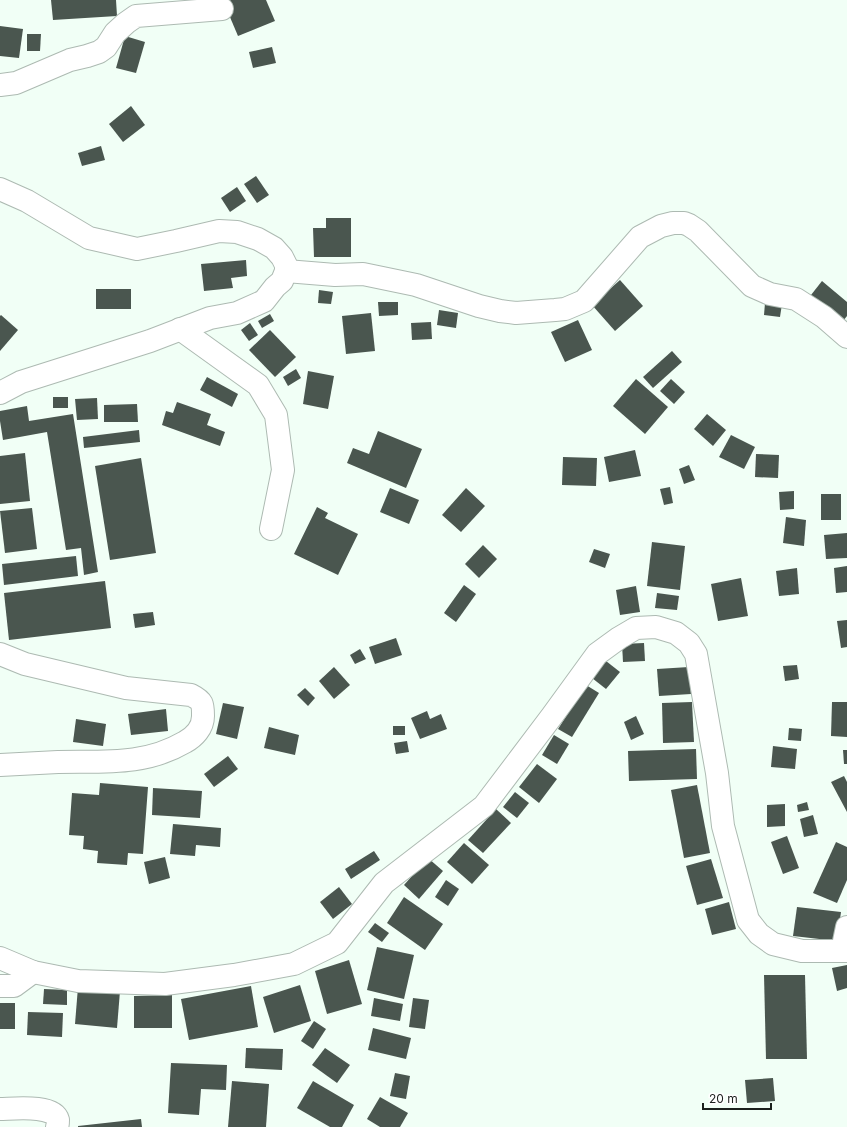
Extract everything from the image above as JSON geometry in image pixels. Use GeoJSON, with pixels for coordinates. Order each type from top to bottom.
{"type":"FeatureCollection","features":[{"type":"Feature","properties":{"kind":"street"},"geometry":{"type":"LineString","coordinates":[[0,85],[16,83],[70,60],[99,52],[106,46],[115,33],[136,16],[222,9]]}},
{"type":"Feature","properties":{"kind":"street"},"geometry":{"type":"LineString","coordinates":[[0,189],[27,201],[89,238],[137,249],[218,231],[237,232],[258,239],[274,248],[286,265],[286,271],[282,281],[264,301],[237,313],[210,318],[150,341],[21,382],[0,393]]}},
{"type":"Feature","properties":{"kind":"street"},"geometry":{"type":"LineString","coordinates":[[286,271],[335,275],[363,274],[416,285],[479,306],[516,313],[565,309],[584,301],[640,237],[668,223],[684,223],[698,231],[752,286],[770,294],[796,299],[824,317],[847,337]]}},
{"type":"Feature","properties":{"kind":"street"},"geometry":{"type":"LineString","coordinates":[[180,329],[258,385],[276,415],[283,470],[271,529]]}},
{"type":"Feature","properties":{"kind":"street"},"geometry":{"type":"LineString","coordinates":[[0,958],[33,972],[78,981],[165,984],[234,975],[294,964],[337,943],[384,883],[484,806],[597,654],[636,628],[656,627],[676,633],[689,642],[696,654],[717,773],[723,826],[748,920],[759,934],[773,944],[802,951],[844,951],[847,927]]}},
{"type":"Feature","properties":{"kind":"street"},"geometry":{"type":"LineString","coordinates":[[0,654],[25,664],[126,688],[191,694],[199,699],[203,708],[203,720],[201,726],[193,737],[178,746],[154,756],[124,761],[58,762],[0,766]]}},
{"type":"Feature","properties":{"kind":"street"},"geometry":{"type":"LineString","coordinates":[[0,986],[14,986],[33,972]]}},
{"type":"Feature","properties":{"kind":"street"},"geometry":{"type":"LineString","coordinates":[[0,1109],[38,1109],[47,1111],[54,1115],[58,1120],[57,1127]]}},
{"type":"Feature","properties":{"kind":"building"},"geometry":{"type":"Polygon","coordinates":[[[51,0],[116,0],[117,16],[53,20],[51,0]]]}},
{"type":"Feature","properties":{"kind":"building"},"geometry":{"type":"Polygon","coordinates":[[[231,0],[266,0],[275,21],[238,36],[224,3],[231,0]]]}},
{"type":"Feature","properties":{"kind":"building"},"geometry":{"type":"Polygon","coordinates":[[[0,26],[23,29],[19,58],[0,56],[0,26]]]}},
{"type":"Feature","properties":{"kind":"building"},"geometry":{"type":"Polygon","coordinates":[[[27,34],[41,34],[40,51],[27,51],[27,34]]]}},
{"type":"Feature","properties":{"kind":"building"},"geometry":{"type":"Polygon","coordinates":[[[125,36],[145,42],[136,73],[116,68],[125,36]]]}},
{"type":"Feature","properties":{"kind":"building"},"geometry":{"type":"Polygon","coordinates":[[[272,47],[276,63],[253,68],[249,52],[272,47]]]}},
{"type":"Feature","properties":{"kind":"building"},"geometry":{"type":"Polygon","coordinates":[[[131,106],[145,125],[123,142],[109,124],[131,106]]]}},
{"type":"Feature","properties":{"kind":"building"},"geometry":{"type":"Polygon","coordinates":[[[101,146],[105,160],[82,166],[78,153],[101,146]]]}},
{"type":"Feature","properties":{"kind":"building"},"geometry":{"type":"Polygon","coordinates":[[[256,176],[269,195],[257,203],[244,184],[256,176]]]}},
{"type":"Feature","properties":{"kind":"building"},"geometry":{"type":"Polygon","coordinates":[[[237,187],[246,201],[230,212],[221,198],[237,187]]]}},
{"type":"Feature","properties":{"kind":"building"},"geometry":{"type":"Polygon","coordinates":[[[326,218],[351,218],[351,257],[314,257],[313,228],[326,228],[326,218]]]}},
{"type":"Feature","properties":{"kind":"building"},"geometry":{"type":"Polygon","coordinates":[[[246,260],[247,276],[231,278],[233,288],[204,291],[201,264],[246,260]]]}},
{"type":"Feature","properties":{"kind":"building"},"geometry":{"type":"Polygon","coordinates":[[[620,280],[643,306],[615,331],[592,305],[620,280]]]}},
{"type":"Feature","properties":{"kind":"building"},"geometry":{"type":"Polygon","coordinates":[[[822,281],[847,302],[847,316],[843,321],[811,295],[822,281]]]}},
{"type":"Feature","properties":{"kind":"building"},"geometry":{"type":"Polygon","coordinates":[[[96,289],[131,289],[131,309],[96,309],[96,289]]]}},
{"type":"Feature","properties":{"kind":"building"},"geometry":{"type":"Polygon","coordinates":[[[319,290],[333,292],[331,304],[318,303],[319,290]]]}},
{"type":"Feature","properties":{"kind":"building"},"geometry":{"type":"Polygon","coordinates":[[[378,302],[398,302],[398,315],[379,316],[378,302]]]}},
{"type":"Feature","properties":{"kind":"building"},"geometry":{"type":"Polygon","coordinates":[[[765,303],[782,304],[780,317],[764,315],[765,303]]]}},
{"type":"Feature","properties":{"kind":"building"},"geometry":{"type":"Polygon","coordinates":[[[439,310],[458,313],[456,328],[437,325],[439,310]]]}},
{"type":"Feature","properties":{"kind":"building"},"geometry":{"type":"Polygon","coordinates":[[[371,313],[375,351],[346,354],[342,316],[371,313]]]}},
{"type":"Feature","properties":{"kind":"building"},"geometry":{"type":"Polygon","coordinates":[[[270,314],[274,321],[262,328],[258,321],[270,314]]]}},
{"type":"Feature","properties":{"kind":"building"},"geometry":{"type":"Polygon","coordinates":[[[1,315],[18,330],[0,351],[0,316],[1,315]]]}},
{"type":"Feature","properties":{"kind":"building"},"geometry":{"type":"Polygon","coordinates":[[[578,320],[592,350],[565,362],[551,332],[578,320]]]}},
{"type":"Feature","properties":{"kind":"building"},"geometry":{"type":"Polygon","coordinates":[[[431,322],[432,339],[412,340],[411,323],[431,322]]]}},
{"type":"Feature","properties":{"kind":"building"},"geometry":{"type":"Polygon","coordinates":[[[250,323],[258,335],[249,341],[241,330],[250,323]]]}},
{"type":"Feature","properties":{"kind":"building"},"geometry":{"type":"Polygon","coordinates":[[[270,330],[296,357],[275,377],[249,350],[270,330]]]}},
{"type":"Feature","properties":{"kind":"building"},"geometry":{"type":"Polygon","coordinates":[[[672,351],[682,362],[653,388],[643,377],[672,351]]]}},
{"type":"Feature","properties":{"kind":"building"},"geometry":{"type":"Polygon","coordinates":[[[296,369],[301,378],[288,386],[283,377],[296,369]]]}},
{"type":"Feature","properties":{"kind":"building"},"geometry":{"type":"Polygon","coordinates":[[[308,371],[334,376],[328,409],[303,404],[308,371]]]}},
{"type":"Feature","properties":{"kind":"building"},"geometry":{"type":"Polygon","coordinates":[[[207,377],[238,394],[232,407],[200,390],[207,377]]]}},
{"type":"Feature","properties":{"kind":"building"},"geometry":{"type":"Polygon","coordinates":[[[636,379],[668,407],[645,434],[613,406],[636,379]]]}},
{"type":"Feature","properties":{"kind":"building"},"geometry":{"type":"Polygon","coordinates":[[[671,379],[685,392],[674,404],[660,391],[671,379]]]}},
{"type":"Feature","properties":{"kind":"building"},"geometry":{"type":"Polygon","coordinates":[[[53,397],[68,397],[68,408],[53,408],[53,397]]]}},
{"type":"Feature","properties":{"kind":"building"},"geometry":{"type":"Polygon","coordinates":[[[97,398],[98,419],[77,420],[75,399],[97,398]]]}},
{"type":"Feature","properties":{"kind":"building"},"geometry":{"type":"Polygon","coordinates":[[[177,402],[211,414],[207,425],[225,432],[220,446],[162,425],[166,411],[173,413],[177,402]]]}},
{"type":"Feature","properties":{"kind":"building"},"geometry":{"type":"Polygon","coordinates":[[[137,404],[138,422],[104,422],[104,405],[137,404]]]}},
{"type":"Feature","properties":{"kind":"building"},"geometry":{"type":"Polygon","coordinates":[[[27,406],[29,421],[73,414],[98,572],[84,575],[81,548],[66,550],[47,432],[3,440],[0,411],[27,406]]]}},
{"type":"Feature","properties":{"kind":"building"},"geometry":{"type":"Polygon","coordinates":[[[707,414],[726,430],[713,446],[694,429],[707,414]]]}},
{"type":"Feature","properties":{"kind":"building"},"geometry":{"type":"Polygon","coordinates":[[[139,430],[140,442],[84,448],[83,437],[139,430]]]}},
{"type":"Feature","properties":{"kind":"building"},"geometry":{"type":"Polygon","coordinates":[[[378,431],[422,449],[406,488],[347,463],[353,448],[369,454],[378,431]]]}},
{"type":"Feature","properties":{"kind":"building"},"geometry":{"type":"Polygon","coordinates":[[[731,435],[755,447],[744,469],[719,457],[731,435]]]}},
{"type":"Feature","properties":{"kind":"building"},"geometry":{"type":"Polygon","coordinates":[[[635,450],[641,476],[609,482],[604,457],[635,450]]]}},
{"type":"Feature","properties":{"kind":"building"},"geometry":{"type":"Polygon","coordinates":[[[25,453],[30,501],[0,504],[0,456],[25,453]]]}},
{"type":"Feature","properties":{"kind":"building"},"geometry":{"type":"Polygon","coordinates":[[[756,454],[779,455],[778,478],[755,477],[756,454]]]}},
{"type":"Feature","properties":{"kind":"building"},"geometry":{"type":"Polygon","coordinates":[[[563,457],[597,458],[596,486],[562,485],[563,457]]]}},
{"type":"Feature","properties":{"kind":"building"},"geometry":{"type":"Polygon","coordinates":[[[141,458],[156,553],[110,560],[95,466],[141,458]]]}},
{"type":"Feature","properties":{"kind":"building"},"geometry":{"type":"Polygon","coordinates":[[[689,465],[695,480],[684,484],[679,469],[689,465]]]}},
{"type":"Feature","properties":{"kind":"building"},"geometry":{"type":"Polygon","coordinates":[[[670,487],[673,503],[664,505],[660,489],[670,487]]]}},
{"type":"Feature","properties":{"kind":"building"},"geometry":{"type":"Polygon","coordinates":[[[390,488],[419,500],[409,524],[380,512],[390,488]]]}},
{"type":"Feature","properties":{"kind":"building"},"geometry":{"type":"Polygon","coordinates":[[[466,488],[485,506],[461,532],[442,515],[466,488]]]}},
{"type":"Feature","properties":{"kind":"building"},"geometry":{"type":"Polygon","coordinates":[[[794,491],[794,509],[780,510],[779,492],[794,491]]]}},
{"type":"Feature","properties":{"kind":"building"},"geometry":{"type":"Polygon","coordinates":[[[821,494],[841,494],[841,520],[821,520],[821,494]]]}},
{"type":"Feature","properties":{"kind":"building"},"geometry":{"type":"Polygon","coordinates":[[[317,507],[328,513],[325,518],[358,534],[338,575],[294,554],[317,507]]]}},
{"type":"Feature","properties":{"kind":"building"},"geometry":{"type":"Polygon","coordinates":[[[32,508],[37,549],[5,553],[0,511],[32,508]]]}},
{"type":"Feature","properties":{"kind":"building"},"geometry":{"type":"Polygon","coordinates":[[[786,517],[806,520],[804,546],[783,543],[786,517]]]}},
{"type":"Feature","properties":{"kind":"building"},"geometry":{"type":"Polygon","coordinates":[[[847,533],[847,558],[826,559],[824,535],[847,533]]]}},
{"type":"Feature","properties":{"kind":"building"},"geometry":{"type":"Polygon","coordinates":[[[652,542],[685,546],[680,590],[647,586],[652,542]]]}},
{"type":"Feature","properties":{"kind":"building"},"geometry":{"type":"Polygon","coordinates":[[[483,545],[497,559],[479,578],[465,564],[483,545]]]}},
{"type":"Feature","properties":{"kind":"building"},"geometry":{"type":"Polygon","coordinates":[[[594,549],[610,554],[605,568],[589,562],[594,549]]]}},
{"type":"Feature","properties":{"kind":"building"},"geometry":{"type":"Polygon","coordinates":[[[76,556],[78,576],[4,585],[2,564],[76,556]]]}},
{"type":"Feature","properties":{"kind":"building"},"geometry":{"type":"Polygon","coordinates":[[[847,566],[847,592],[836,593],[834,568],[847,566]]]}},
{"type":"Feature","properties":{"kind":"building"},"geometry":{"type":"Polygon","coordinates":[[[797,568],[799,594],[779,596],[776,571],[797,568]]]}},
{"type":"Feature","properties":{"kind":"building"},"geometry":{"type":"Polygon","coordinates":[[[741,578],[748,616],[718,621],[711,584],[741,578]]]}},
{"type":"Feature","properties":{"kind":"building"},"geometry":{"type":"Polygon","coordinates":[[[105,581],[111,628],[9,640],[4,593],[105,581]]]}},
{"type":"Feature","properties":{"kind":"building"},"geometry":{"type":"Polygon","coordinates":[[[464,585],[476,594],[456,622],[444,613],[464,585]]]}},
{"type":"Feature","properties":{"kind":"building"},"geometry":{"type":"Polygon","coordinates":[[[636,586],[640,612],[620,615],[616,590],[636,586]]]}},
{"type":"Feature","properties":{"kind":"building"},"geometry":{"type":"Polygon","coordinates":[[[657,593],[679,596],[677,610],[655,608],[657,593]]]}},
{"type":"Feature","properties":{"kind":"building"},"geometry":{"type":"Polygon","coordinates":[[[153,612],[155,625],[135,628],[133,614],[153,612]]]}},
{"type":"Feature","properties":{"kind":"building"},"geometry":{"type":"Polygon","coordinates":[[[847,620],[847,647],[841,648],[837,621],[847,620]]]}},
{"type":"Feature","properties":{"kind":"building"},"geometry":{"type":"Polygon","coordinates":[[[396,638],[402,655],[375,664],[369,647],[396,638]]]}},
{"type":"Feature","properties":{"kind":"building"},"geometry":{"type":"Polygon","coordinates":[[[644,643],[645,661],[623,662],[622,644],[644,643]]]}},
{"type":"Feature","properties":{"kind":"building"},"geometry":{"type":"Polygon","coordinates":[[[360,649],[366,659],[355,664],[350,655],[360,649]]]}},
{"type":"Feature","properties":{"kind":"building"},"geometry":{"type":"Polygon","coordinates":[[[606,661],[620,672],[606,689],[592,678],[606,661]]]}},
{"type":"Feature","properties":{"kind":"building"},"geometry":{"type":"Polygon","coordinates":[[[797,665],[799,679],[785,681],[783,666],[797,665]]]}},
{"type":"Feature","properties":{"kind":"building"},"geometry":{"type":"Polygon","coordinates":[[[334,667],[350,685],[334,699],[319,681],[334,667]]]}},
{"type":"Feature","properties":{"kind":"building"},"geometry":{"type":"Polygon","coordinates":[[[689,667],[691,694],[659,696],[657,669],[689,667]]]}},
{"type":"Feature","properties":{"kind":"building"},"geometry":{"type":"Polygon","coordinates":[[[586,685],[599,693],[572,737],[558,729],[586,685]]]}},
{"type":"Feature","properties":{"kind":"building"},"geometry":{"type":"Polygon","coordinates":[[[305,688],[315,698],[308,706],[297,695],[305,688]]]}},
{"type":"Feature","properties":{"kind":"building"},"geometry":{"type":"Polygon","coordinates":[[[692,702],[694,742],[663,743],[662,703],[692,702]]]}},
{"type":"Feature","properties":{"kind":"building"},"geometry":{"type":"Polygon","coordinates":[[[832,702],[847,702],[847,737],[831,736],[832,702]]]}},
{"type":"Feature","properties":{"kind":"building"},"geometry":{"type":"Polygon","coordinates":[[[223,703],[244,707],[237,739],[216,734],[223,703]]]}},
{"type":"Feature","properties":{"kind":"building"},"geometry":{"type":"Polygon","coordinates":[[[166,709],[168,731],[131,735],[128,714],[166,709]]]}},
{"type":"Feature","properties":{"kind":"building"},"geometry":{"type":"Polygon","coordinates":[[[427,711],[430,719],[441,714],[447,729],[420,739],[411,718],[427,711]]]}},
{"type":"Feature","properties":{"kind":"building"},"geometry":{"type":"Polygon","coordinates":[[[636,716],[644,734],[631,740],[624,722],[636,716]]]}},
{"type":"Feature","properties":{"kind":"building"},"geometry":{"type":"Polygon","coordinates":[[[76,719],[106,724],[103,746],[73,742],[76,719]]]}},
{"type":"Feature","properties":{"kind":"building"},"geometry":{"type":"Polygon","coordinates":[[[393,726],[405,726],[405,735],[393,735],[393,726]]]}},
{"type":"Feature","properties":{"kind":"building"},"geometry":{"type":"Polygon","coordinates":[[[269,727],[299,735],[295,755],[264,748],[269,727]]]}},
{"type":"Feature","properties":{"kind":"building"},"geometry":{"type":"Polygon","coordinates":[[[789,728],[802,729],[801,741],[788,740],[789,728]]]}},
{"type":"Feature","properties":{"kind":"building"},"geometry":{"type":"Polygon","coordinates":[[[554,735],[569,744],[557,764],[542,755],[554,735]]]}},
{"type":"Feature","properties":{"kind":"building"},"geometry":{"type":"Polygon","coordinates":[[[407,741],[409,752],[396,754],[394,743],[407,741]]]}},
{"type":"Feature","properties":{"kind":"building"},"geometry":{"type":"Polygon","coordinates":[[[773,746],[797,749],[795,769],[771,767],[773,746]]]}},
{"type":"Feature","properties":{"kind":"building"},"geometry":{"type":"Polygon","coordinates":[[[696,749],[697,779],[629,781],[628,751],[696,749]]]}},
{"type":"Feature","properties":{"kind":"building"},"geometry":{"type":"Polygon","coordinates":[[[843,750],[847,750],[847,764],[844,764],[843,750]]]}},
{"type":"Feature","properties":{"kind":"building"},"geometry":{"type":"Polygon","coordinates":[[[228,756],[238,769],[214,787],[204,774],[228,756]]]}},
{"type":"Feature","properties":{"kind":"building"},"geometry":{"type":"Polygon","coordinates":[[[537,764],[557,779],[539,803],[519,787],[537,764]]]}},
{"type":"Feature","properties":{"kind":"building"},"geometry":{"type":"Polygon","coordinates":[[[844,776],[847,782],[847,812],[831,782],[844,776]]]}},
{"type":"Feature","properties":{"kind":"building"},"geometry":{"type":"Polygon","coordinates":[[[100,783],[148,787],[143,854],[128,853],[127,865],[97,863],[98,851],[83,849],[84,836],[69,835],[72,793],[99,795],[100,783]]]}},
{"type":"Feature","properties":{"kind":"building"},"geometry":{"type":"Polygon","coordinates":[[[697,785],[710,853],[684,858],[671,790],[697,785]]]}},
{"type":"Feature","properties":{"kind":"building"},"geometry":{"type":"Polygon","coordinates":[[[153,788],[202,791],[200,818],[152,815],[153,788]]]}},
{"type":"Feature","properties":{"kind":"building"},"geometry":{"type":"Polygon","coordinates":[[[515,792],[529,803],[517,818],[503,807],[515,792]]]}},
{"type":"Feature","properties":{"kind":"building"},"geometry":{"type":"Polygon","coordinates":[[[807,802],[809,810],[798,812],[797,805],[807,802]]]}},
{"type":"Feature","properties":{"kind":"building"},"geometry":{"type":"Polygon","coordinates":[[[785,804],[785,826],[767,827],[767,805],[785,804]]]}},
{"type":"Feature","properties":{"kind":"building"},"geometry":{"type":"Polygon","coordinates":[[[496,809],[511,823],[483,853],[468,840],[496,809]]]}},
{"type":"Feature","properties":{"kind":"building"},"geometry":{"type":"Polygon","coordinates":[[[813,815],[818,834],[804,837],[800,819],[813,815]]]}},
{"type":"Feature","properties":{"kind":"building"},"geometry":{"type":"Polygon","coordinates":[[[173,824],[221,828],[220,847],[196,845],[195,856],[170,854],[173,824]]]}},
{"type":"Feature","properties":{"kind":"building"},"geometry":{"type":"Polygon","coordinates":[[[787,836],[799,868],[783,874],[771,842],[787,836]]]}},
{"type":"Feature","properties":{"kind":"building"},"geometry":{"type":"Polygon","coordinates":[[[836,842],[847,847],[847,880],[837,903],[813,893],[836,842]]]}},
{"type":"Feature","properties":{"kind":"building"},"geometry":{"type":"Polygon","coordinates":[[[464,843],[489,865],[472,884],[447,862],[464,843]]]}},
{"type":"Feature","properties":{"kind":"building"},"geometry":{"type":"Polygon","coordinates":[[[374,851],[380,860],[351,879],[345,869],[374,851]]]}},
{"type":"Feature","properties":{"kind":"building"},"geometry":{"type":"Polygon","coordinates":[[[165,857],[170,878],[149,884],[144,862],[165,857]]]}},
{"type":"Feature","properties":{"kind":"building"},"geometry":{"type":"Polygon","coordinates":[[[428,858],[443,871],[419,899],[404,885],[428,858]]]}},
{"type":"Feature","properties":{"kind":"building"},"geometry":{"type":"Polygon","coordinates":[[[711,859],[723,898],[697,905],[686,866],[711,859]]]}},
{"type":"Feature","properties":{"kind":"building"},"geometry":{"type":"Polygon","coordinates":[[[446,880],[459,889],[448,906],[435,897],[446,880]]]}},
{"type":"Feature","properties":{"kind":"building"},"geometry":{"type":"Polygon","coordinates":[[[339,887],[352,904],[333,919],[320,902],[339,887]]]}},
{"type":"Feature","properties":{"kind":"building"},"geometry":{"type":"Polygon","coordinates":[[[404,897],[443,924],[425,950],[387,923],[404,897]]]}},
{"type":"Feature","properties":{"kind":"building"},"geometry":{"type":"Polygon","coordinates":[[[729,902],[736,929],[712,935],[705,909],[729,902]]]}},
{"type":"Feature","properties":{"kind":"building"},"geometry":{"type":"Polygon","coordinates":[[[797,907],[841,912],[837,941],[793,936],[797,907]]]}},
{"type":"Feature","properties":{"kind":"building"},"geometry":{"type":"Polygon","coordinates":[[[375,923],[389,933],[382,942],[368,932],[375,923]]]}},
{"type":"Feature","properties":{"kind":"building"},"geometry":{"type":"Polygon","coordinates":[[[377,947],[414,955],[404,999],[367,990],[377,947]]]}},
{"type":"Feature","properties":{"kind":"building"},"geometry":{"type":"Polygon","coordinates":[[[349,960],[362,1004],[327,1014],[315,971],[349,960]]]}},
{"type":"Feature","properties":{"kind":"building"},"geometry":{"type":"Polygon","coordinates":[[[847,965],[847,988],[837,991],[832,968],[847,965]]]}},
{"type":"Feature","properties":{"kind":"building"},"geometry":{"type":"Polygon","coordinates":[[[764,975],[805,975],[807,1059],[766,1059],[764,975]]]}},
{"type":"Feature","properties":{"kind":"building"},"geometry":{"type":"Polygon","coordinates":[[[300,985],[311,1021],[274,1033],[263,997],[300,985]]]}},
{"type":"Feature","properties":{"kind":"building"},"geometry":{"type":"Polygon","coordinates":[[[251,986],[258,1027],[189,1040],[181,999],[251,986]]]}},
{"type":"Feature","properties":{"kind":"building"},"geometry":{"type":"Polygon","coordinates":[[[78,987],[120,991],[117,1028],[75,1024],[78,987]]]}},
{"type":"Feature","properties":{"kind":"building"},"geometry":{"type":"Polygon","coordinates":[[[44,989],[67,990],[67,1005],[43,1004],[44,989]]]}},
{"type":"Feature","properties":{"kind":"building"},"geometry":{"type":"Polygon","coordinates":[[[172,995],[172,1028],[134,1028],[134,996],[172,995]]]}},
{"type":"Feature","properties":{"kind":"building"},"geometry":{"type":"Polygon","coordinates":[[[374,998],[403,1004],[400,1021],[371,1016],[374,998]]]}},
{"type":"Feature","properties":{"kind":"building"},"geometry":{"type":"Polygon","coordinates":[[[413,998],[429,1000],[425,1029],[409,1027],[413,998]]]}},
{"type":"Feature","properties":{"kind":"building"},"geometry":{"type":"Polygon","coordinates":[[[0,1003],[15,1003],[15,1029],[0,1029],[0,1003]]]}},
{"type":"Feature","properties":{"kind":"building"},"geometry":{"type":"Polygon","coordinates":[[[28,1012],[63,1013],[62,1037],[27,1035],[28,1012]]]}},
{"type":"Feature","properties":{"kind":"building"},"geometry":{"type":"Polygon","coordinates":[[[314,1021],[326,1029],[313,1049],[301,1041],[314,1021]]]}},
{"type":"Feature","properties":{"kind":"building"},"geometry":{"type":"Polygon","coordinates":[[[373,1028],[411,1038],[406,1059],[368,1050],[373,1028]]]}},
{"type":"Feature","properties":{"kind":"building"},"geometry":{"type":"Polygon","coordinates":[[[246,1048],[283,1049],[282,1070],[245,1068],[246,1048]]]}},
{"type":"Feature","properties":{"kind":"building"},"geometry":{"type":"Polygon","coordinates":[[[325,1048],[350,1065],[337,1083],[312,1065],[325,1048]]]}},
{"type":"Feature","properties":{"kind":"building"},"geometry":{"type":"Polygon","coordinates":[[[171,1063],[227,1065],[226,1090],[201,1089],[199,1115],[168,1113],[171,1063]]]}},
{"type":"Feature","properties":{"kind":"building"},"geometry":{"type":"Polygon","coordinates":[[[395,1073],[410,1076],[406,1099],[390,1096],[395,1073]]]}},
{"type":"Feature","properties":{"kind":"building"},"geometry":{"type":"Polygon","coordinates":[[[773,1078],[775,1101],[747,1103],[745,1080],[773,1078]]]}},
{"type":"Feature","properties":{"kind":"building"},"geometry":{"type":"Polygon","coordinates":[[[232,1081],[269,1084],[266,1127],[228,1127],[232,1081]]]}},
{"type":"Feature","properties":{"kind":"building"},"geometry":{"type":"Polygon","coordinates":[[[313,1081],[354,1105],[342,1127],[330,1127],[297,1108],[313,1081]]]}},
{"type":"Feature","properties":{"kind":"building"},"geometry":{"type":"Polygon","coordinates":[[[380,1097],[408,1113],[400,1127],[380,1127],[367,1119],[380,1097]]]}},
{"type":"Feature","properties":{"kind":"building"},"geometry":{"type":"Polygon","coordinates":[[[141,1119],[142,1127],[78,1127],[78,1126],[141,1119]]]}}]}
